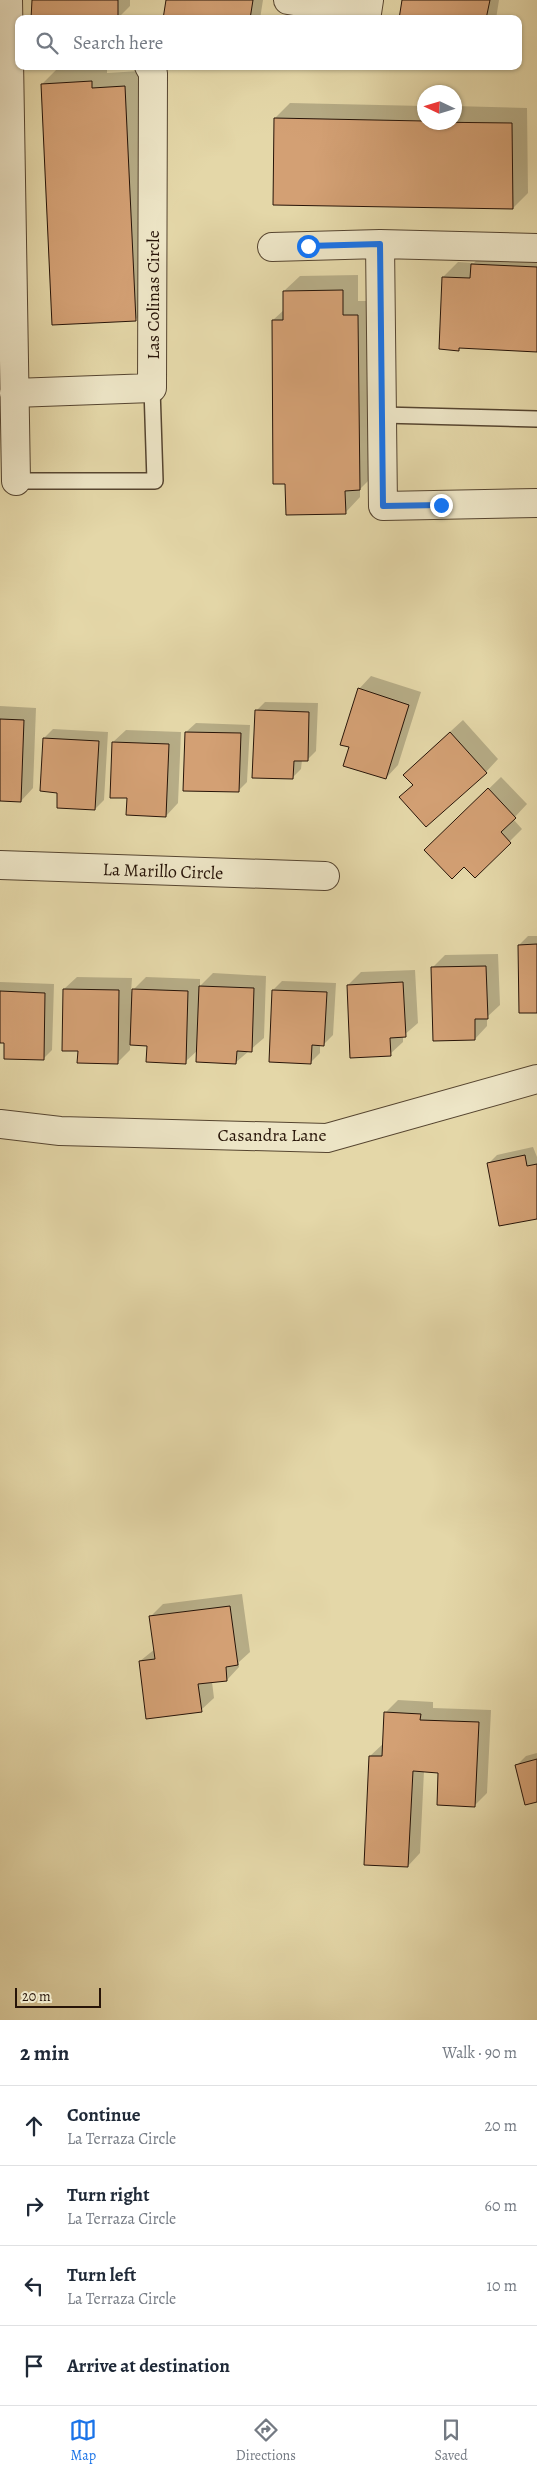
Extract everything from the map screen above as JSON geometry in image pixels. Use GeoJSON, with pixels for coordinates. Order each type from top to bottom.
{"type":"FeatureCollection","features":[{"type":"Feature","properties":{"kind":"street"},"geometry":{"type":"LineString","coordinates":[[8,0],[14,44],[6,276],[14,393],[16,481]]}},
{"type":"Feature","properties":{"kind":"street"},"geometry":{"type":"LineString","coordinates":[[288,0],[367,13],[369,0]]}},
{"type":"Feature","properties":{"kind":"street","name":"Las Colinas Circle"},"geometry":{"type":"LineString","coordinates":[[151,70],[153,73],[152,388]]}},
{"type":"Feature","properties":{"kind":"street"},"geometry":{"type":"LineString","coordinates":[[380,244],[383,506],[537,503]]}},
{"type":"Feature","properties":{"kind":"street"},"geometry":{"type":"LineString","coordinates":[[272,247],[380,244],[537,248]]}},
{"type":"Feature","properties":{"kind":"street"},"geometry":{"type":"LineString","coordinates":[[14,393],[152,388]]}},
{"type":"Feature","properties":{"kind":"street","name":"La Marillo Circle"},"geometry":{"type":"LineString","coordinates":[[0,866],[325,876]]}},
{"type":"Feature","properties":{"kind":"street","name":"Casandra Lane"},"geometry":{"type":"LineString","coordinates":[[0,1124],[60,1131],[327,1138],[537,1079]]}},
{"type":"Feature","properties":{"kind":"lane"},"geometry":{"type":"LineString","coordinates":[[16,481],[154,481],[152,388]]}},
{"type":"Feature","properties":{"kind":"lane"},"geometry":{"type":"LineString","coordinates":[[382,415],[537,420]]}},
{"type":"Feature","properties":{"kind":"building"},"geometry":{"type":"Polygon","coordinates":[[[32,0],[118,0],[118,15],[31,15],[32,0]]]}},
{"type":"Feature","properties":{"kind":"building"},"geometry":{"type":"Polygon","coordinates":[[[166,0],[253,0],[251,15],[164,15],[166,0]]]}},
{"type":"Feature","properties":{"kind":"building"},"geometry":{"type":"Polygon","coordinates":[[[402,0],[490,0],[487,15],[400,15],[402,0]]]}},
{"type":"Feature","properties":{"kind":"building"},"geometry":{"type":"Polygon","coordinates":[[[92,81],[92,88],[125,86],[136,321],[52,325],[41,84],[92,81]]]}},
{"type":"Feature","properties":{"kind":"building"},"geometry":{"type":"Polygon","coordinates":[[[274,118],[417,121],[417,130],[462,130],[462,122],[512,123],[513,209],[273,205],[274,118]]]}},
{"type":"Feature","properties":{"kind":"building"},"geometry":{"type":"Polygon","coordinates":[[[471,264],[537,267],[537,352],[459,348],[459,351],[439,349],[442,277],[470,278],[471,264]]]}},
{"type":"Feature","properties":{"kind":"building"},"geometry":{"type":"Polygon","coordinates":[[[343,290],[343,315],[358,315],[360,490],[345,491],[346,514],[286,515],[285,484],[273,484],[272,320],[283,320],[283,291],[343,290]]]}},
{"type":"Feature","properties":{"kind":"building"},"geometry":{"type":"Polygon","coordinates":[[[358,688],[409,705],[386,779],[343,766],[349,747],[340,745],[358,688]]]}},
{"type":"Feature","properties":{"kind":"building"},"geometry":{"type":"Polygon","coordinates":[[[255,710],[309,712],[308,761],[294,761],[293,779],[252,778],[255,710]]]}},
{"type":"Feature","properties":{"kind":"building"},"geometry":{"type":"Polygon","coordinates":[[[0,719],[24,720],[21,802],[0,801],[0,719]]]}},
{"type":"Feature","properties":{"kind":"building"},"geometry":{"type":"Polygon","coordinates":[[[185,732],[241,733],[239,792],[183,791],[185,732]]]}},
{"type":"Feature","properties":{"kind":"building"},"geometry":{"type":"Polygon","coordinates":[[[450,732],[487,773],[426,827],[399,797],[413,785],[403,775],[450,732]]]}},
{"type":"Feature","properties":{"kind":"building"},"geometry":{"type":"Polygon","coordinates":[[[43,738],[99,741],[95,810],[57,808],[57,793],[40,791],[43,738]]]}},
{"type":"Feature","properties":{"kind":"building"},"geometry":{"type":"Polygon","coordinates":[[[112,742],[169,744],[166,817],[126,815],[127,798],[110,798],[112,742]]]}},
{"type":"Feature","properties":{"kind":"building"},"geometry":{"type":"Polygon","coordinates":[[[488,788],[516,818],[501,832],[511,843],[475,878],[464,867],[452,879],[424,850],[488,788]]]}},
{"type":"Feature","properties":{"kind":"building"},"geometry":{"type":"Polygon","coordinates":[[[537,944],[537,1013],[519,1013],[518,945],[537,944]]]}},
{"type":"Feature","properties":{"kind":"building"},"geometry":{"type":"Polygon","coordinates":[[[486,966],[488,1019],[475,1019],[475,1040],[433,1041],[431,967],[486,966]]]}},
{"type":"Feature","properties":{"kind":"building"},"geometry":{"type":"Polygon","coordinates":[[[403,982],[406,1037],[390,1038],[391,1056],[350,1058],[347,985],[403,982]]]}},
{"type":"Feature","properties":{"kind":"building"},"geometry":{"type":"Polygon","coordinates":[[[199,986],[254,988],[252,1052],[237,1051],[236,1064],[196,1062],[199,986]]]}},
{"type":"Feature","properties":{"kind":"building"},"geometry":{"type":"Polygon","coordinates":[[[63,989],[119,990],[118,1064],[77,1063],[78,1051],[62,1051],[63,989]]]}},
{"type":"Feature","properties":{"kind":"building"},"geometry":{"type":"Polygon","coordinates":[[[132,989],[188,991],[186,1064],[146,1062],[147,1046],[130,1045],[132,989]]]}},
{"type":"Feature","properties":{"kind":"building"},"geometry":{"type":"Polygon","coordinates":[[[272,990],[327,992],[324,1046],[312,1045],[311,1064],[269,1062],[272,990]]]}},
{"type":"Feature","properties":{"kind":"building"},"geometry":{"type":"Polygon","coordinates":[[[0,991],[45,993],[44,1060],[4,1059],[4,1043],[0,1043],[0,991]]]}},
{"type":"Feature","properties":{"kind":"building"},"geometry":{"type":"Polygon","coordinates":[[[525,1155],[527,1166],[537,1164],[537,1219],[499,1226],[487,1163],[525,1155]]]}},
{"type":"Feature","properties":{"kind":"building"},"geometry":{"type":"Polygon","coordinates":[[[230,1606],[238,1665],[226,1667],[227,1681],[198,1684],[202,1712],[146,1719],[139,1661],[155,1659],[149,1616],[230,1606]]]}},
{"type":"Feature","properties":{"kind":"building"},"geometry":{"type":"Polygon","coordinates":[[[384,1712],[421,1714],[420,1720],[479,1722],[475,1807],[437,1805],[438,1773],[413,1771],[408,1867],[364,1865],[369,1756],[382,1756],[384,1712]]]}},
{"type":"Feature","properties":{"kind":"building"},"geometry":{"type":"Polygon","coordinates":[[[537,1759],[537,1802],[525,1805],[515,1765],[537,1759]]]}},
{"type":"Feature","properties":{"kind":"route"},"geometry":{"type":"LineString","coordinates":[[308,246],[380,244],[383,506],[441,505]]}}]}
